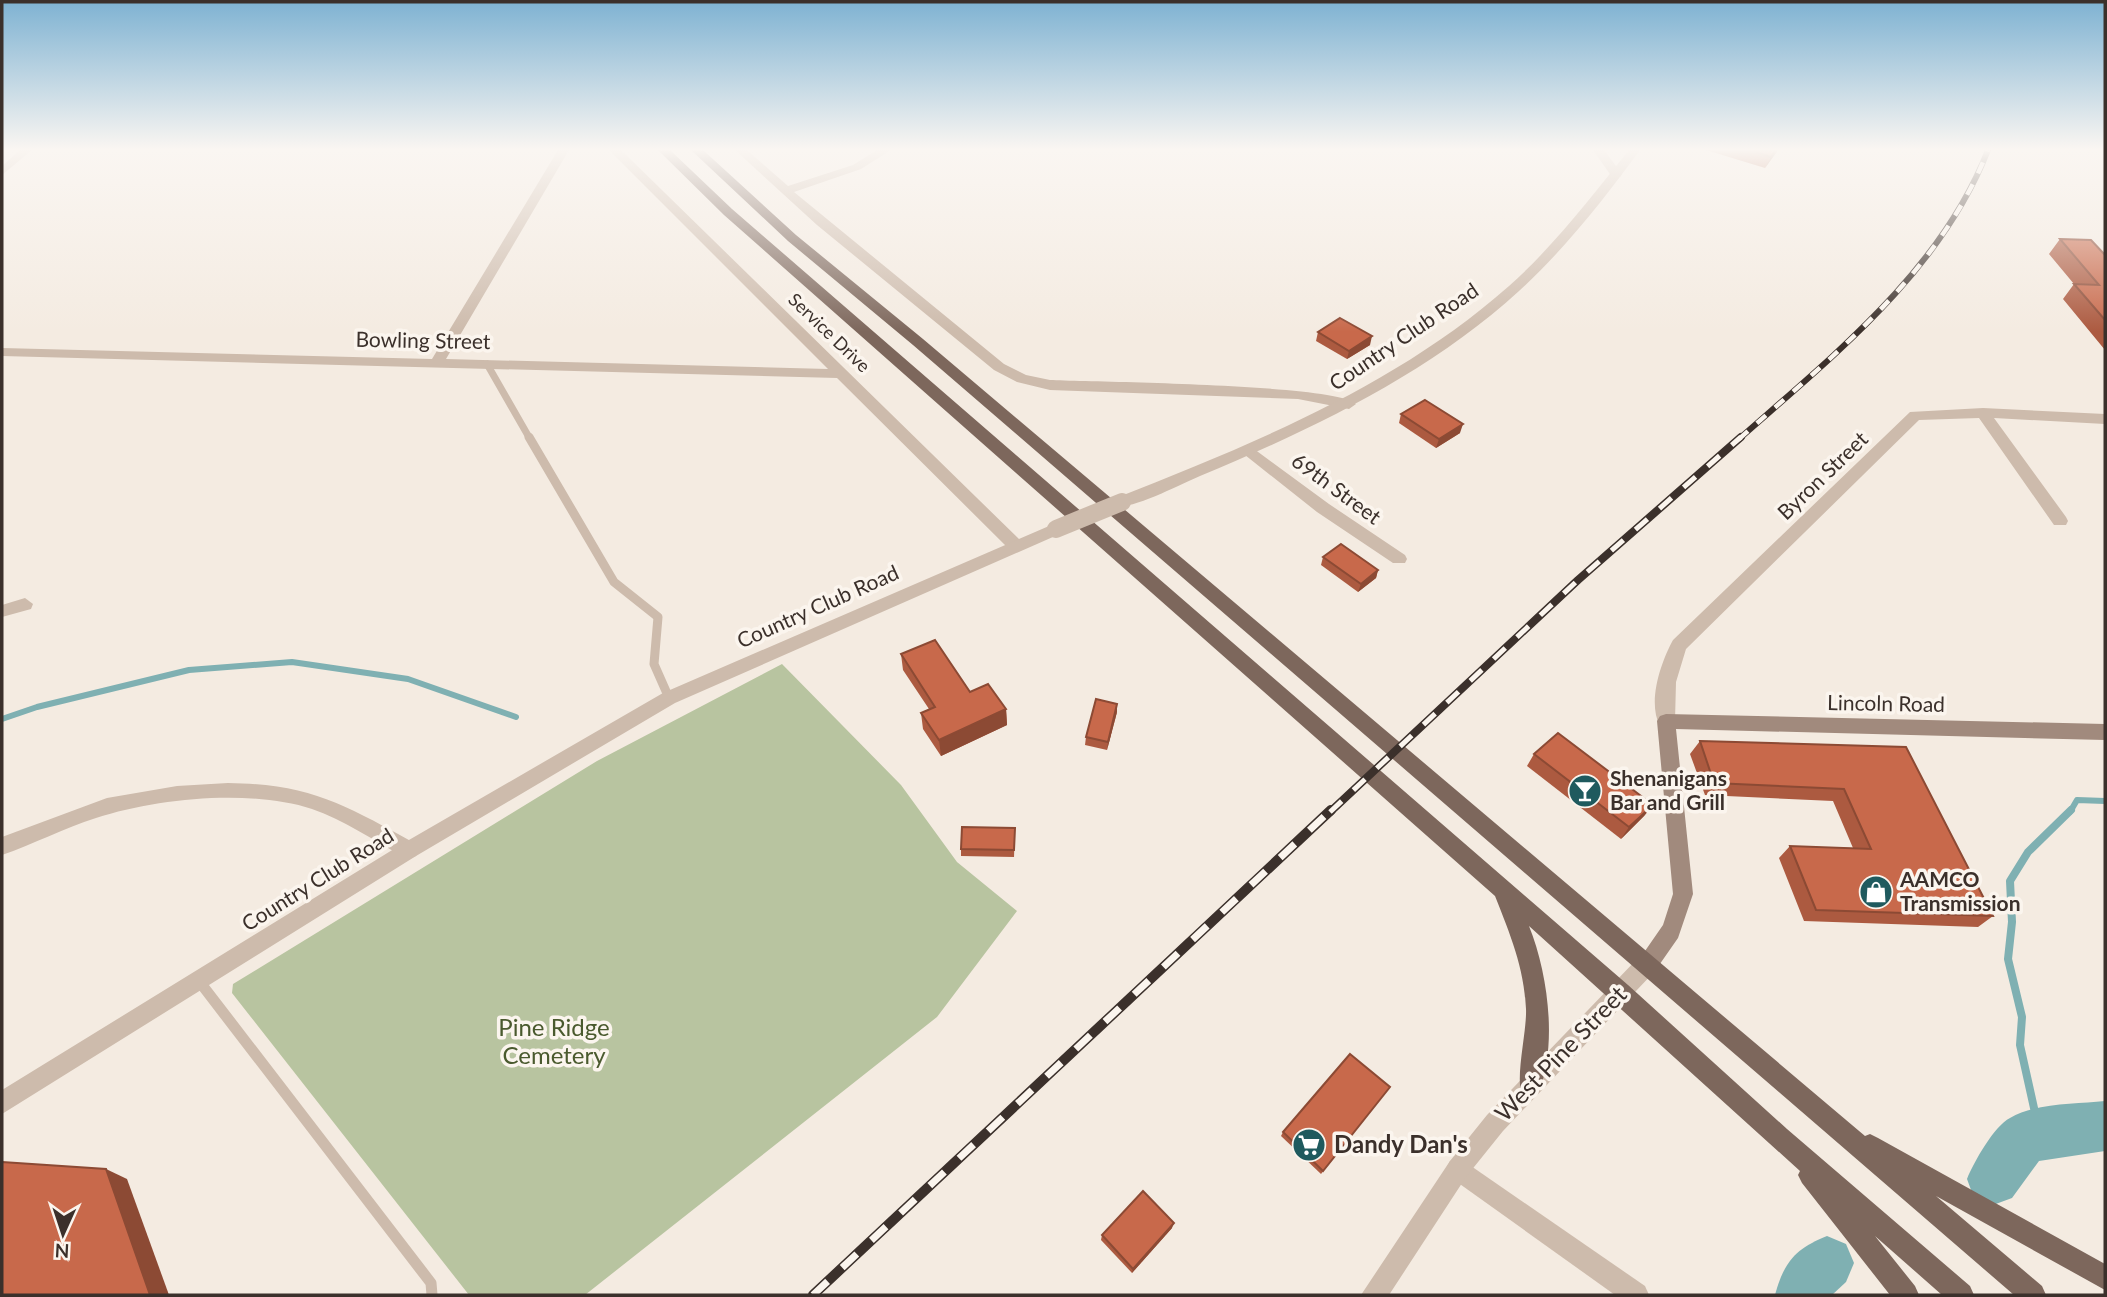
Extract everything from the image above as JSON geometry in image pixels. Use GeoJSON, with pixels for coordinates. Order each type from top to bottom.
{"type":"FeatureCollection","features":[{"type":"Feature","properties":{"kind":"main road"},"geometry":{"type":"LineString","coordinates":[[726,211],[1620,992],[1779,1137],[1961,1295]]}},
{"type":"Feature","properties":{"kind":"main road"},"geometry":{"type":"LineString","coordinates":[[762,211],[2033,1295]]}},
{"type":"Feature","properties":{"kind":"main road","name":"West Pine Street"},"geometry":{"type":"LineString","coordinates":[[1647,964],[1667,940],[1679,918],[1682,869],[1666,721]]}},
{"type":"Feature","properties":{"kind":"main road","name":"Lincoln Road"},"geometry":{"type":"LineString","coordinates":[[1666,721],[2105,732]]}},
{"type":"Feature","properties":{"kind":"main road"},"geometry":{"type":"LineString","coordinates":[[1499,887],[1520,927],[1536,982],[1538,1034],[1530,1086]]}},
{"type":"Feature","properties":{"kind":"main road"},"geometry":{"type":"LineString","coordinates":[[1832,1125],[2105,1278]]}},
{"type":"Feature","properties":{"kind":"main road"},"geometry":{"type":"LineString","coordinates":[[1779,1137],[1906,1295]]}},
{"type":"Feature","properties":{"kind":"street"},"geometry":{"type":"LineString","coordinates":[[437,362],[528,211]]}},
{"type":"Feature","properties":{"kind":"street","name":"Service Drive"},"geometry":{"type":"LineString","coordinates":[[676,211],[1015,545]]}},
{"type":"Feature","properties":{"kind":"street"},"geometry":{"type":"LineString","coordinates":[[810,211],[999,367],[1022,379],[1050,385],[1298,394],[1349,404]]}},
{"type":"Feature","properties":{"kind":"street","name":"Country Club Road"},"geometry":{"type":"LineString","coordinates":[[2,1103],[409,850],[668,698],[1015,545],[1250,451],[1349,404],[1404,370],[1497,303],[1584,211]]}},
{"type":"Feature","properties":{"kind":"street","name":"Bowling Street"},"geometry":{"type":"LineString","coordinates":[[2,352],[844,374]]}},
{"type":"Feature","properties":{"kind":"street"},"geometry":{"type":"LineString","coordinates":[[1983,414],[2060,521]]}},
{"type":"Feature","properties":{"kind":"street","name":"Byron Street"},"geometry":{"type":"LineString","coordinates":[[1666,721],[1664,703],[1668,677],[1679,645],[1915,415],[1983,414],[2105,419]]}},
{"type":"Feature","properties":{"kind":"street","name":"69th Street"},"geometry":{"type":"LineString","coordinates":[[1250,451],[1323,508],[1399,559]]}},
{"type":"Feature","properties":{"kind":"street"},"geometry":{"type":"LineString","coordinates":[[2,611],[25,604]]}},
{"type":"Feature","properties":{"kind":"street"},"geometry":{"type":"LineString","coordinates":[[2,846],[107,806],[182,794],[246,793],[299,797],[343,814],[409,850]]}},
{"type":"Feature","properties":{"kind":"street","name":"West Pine Street"},"geometry":{"type":"LineString","coordinates":[[1374,1295],[1458,1169],[1530,1086],[1647,964]]}},
{"type":"Feature","properties":{"kind":"street"},"geometry":{"type":"LineString","coordinates":[[1458,1169],[1636,1295]]}},
{"type":"Feature","properties":{"kind":"lane"},"geometry":{"type":"LineString","coordinates":[[487,364],[614,582],[658,617],[654,664],[668,698]]}},
{"type":"Feature","properties":{"kind":"lane"},"geometry":{"type":"LineString","coordinates":[[199,981],[431,1283],[432,1295]]}},
{"type":"Feature","properties":{"kind":"green space","name":"Pine Ridge Cemetery"},"geometry":{"type":"Polygon","coordinates":[[[782,664],[901,785],[957,862],[1017,911],[937,1017],[585,1295],[469,1295],[232,993],[233,984],[597,761],[782,664]]]}},
{"type":"Feature","properties":{"kind":"building"},"geometry":{"type":"Polygon","coordinates":[[[2060,239],[2091,240],[2105,255],[2105,320],[2074,284],[2099,285],[2060,239]]]}},
{"type":"Feature","properties":{"kind":"building"},"geometry":{"type":"Polygon","coordinates":[[[1340,318],[1372,336],[1349,351],[1318,332],[1340,318]]]}},
{"type":"Feature","properties":{"kind":"building"},"geometry":{"type":"Polygon","coordinates":[[[1425,400],[1463,424],[1439,439],[1401,414],[1425,400]]]}},
{"type":"Feature","properties":{"kind":"building"},"geometry":{"type":"Polygon","coordinates":[[[1341,544],[1378,570],[1361,584],[1323,557],[1341,544]]]}},
{"type":"Feature","properties":{"kind":"building"},"geometry":{"type":"Polygon","coordinates":[[[935,640],[970,692],[988,684],[1006,709],[939,740],[921,713],[935,707],[901,654],[935,640]]]}},
{"type":"Feature","properties":{"kind":"building"},"geometry":{"type":"Polygon","coordinates":[[[1096,699],[1117,704],[1108,742],[1086,737],[1096,699]]]}},
{"type":"Feature","properties":{"kind":"building"},"geometry":{"type":"Polygon","coordinates":[[[1558,733],[1653,805],[1629,827],[1534,754],[1558,733]]]}},
{"type":"Feature","properties":{"kind":"building"},"geometry":{"type":"Polygon","coordinates":[[[1700,741],[1906,747],[1993,916],[1816,910],[1790,846],[1871,849],[1844,789],[1714,783],[1700,741]]]}},
{"type":"Feature","properties":{"kind":"building"},"geometry":{"type":"Polygon","coordinates":[[[962,827],[1015,828],[1014,850],[961,849],[962,827]]]}},
{"type":"Feature","properties":{"kind":"building"},"geometry":{"type":"Polygon","coordinates":[[[1350,1054],[1390,1087],[1323,1171],[1283,1132],[1350,1054]]]}},
{"type":"Feature","properties":{"kind":"building"},"geometry":{"type":"Polygon","coordinates":[[[2,1162],[106,1169],[150,1295],[2,1295],[2,1162]]]}},
{"type":"Feature","properties":{"kind":"building"},"geometry":{"type":"Polygon","coordinates":[[[1143,1191],[1174,1223],[1133,1269],[1102,1235],[1143,1191]]]}},
{"type":"Feature","properties":{"kind":"waterway"},"geometry":{"type":"LineString","coordinates":[[2,719],[37,707],[189,670],[292,662],[408,679],[516,717]]}},
{"type":"Feature","properties":{"kind":"waterway"},"geometry":{"type":"LineString","coordinates":[[2070,812],[2077,800],[2105,801]]}},
{"type":"Feature","properties":{"kind":"waterway"},"geometry":{"type":"LineString","coordinates":[[2040,1135],[2020,1045],[2022,1017],[2008,959],[2012,922],[2010,881],[2028,852],[2071,810]]}},
{"type":"Feature","properties":{"kind":"waterway"},"geometry":{"type":"LineString","coordinates":[[1993,1179],[2025,1137],[2105,1126]]}},
{"type":"Feature","properties":{"kind":"waterway"},"geometry":{"type":"LineString","coordinates":[[1803,1295],[1807,1281],[1827,1263]]}},
{"type":"Feature","properties":{"kind":"railway"},"geometry":{"type":"LineString","coordinates":[[1739,439],[1847,343],[1882,308],[1914,272],[1958,211]]}},
{"type":"Feature","properties":{"kind":"railway"},"geometry":{"type":"LineString","coordinates":[[1330,812],[1578,580],[1741,437]]}},
{"type":"Feature","properties":{"kind":"railway"},"geometry":{"type":"LineString","coordinates":[[813,1295],[1331,810]]}},
{"type":"Feature","properties":{"kind":"place","name":"Shenanigans Bar and Grill"},"geometry":{"type":"Point","coordinates":[1585,791]}},
{"type":"Feature","properties":{"kind":"place","name":"AAMCO Transmission"},"geometry":{"type":"Point","coordinates":[1876,892]}},
{"type":"Feature","properties":{"kind":"place","name":"Dandy Dan's"},"geometry":{"type":"Point","coordinates":[1309,1145]}}]}
